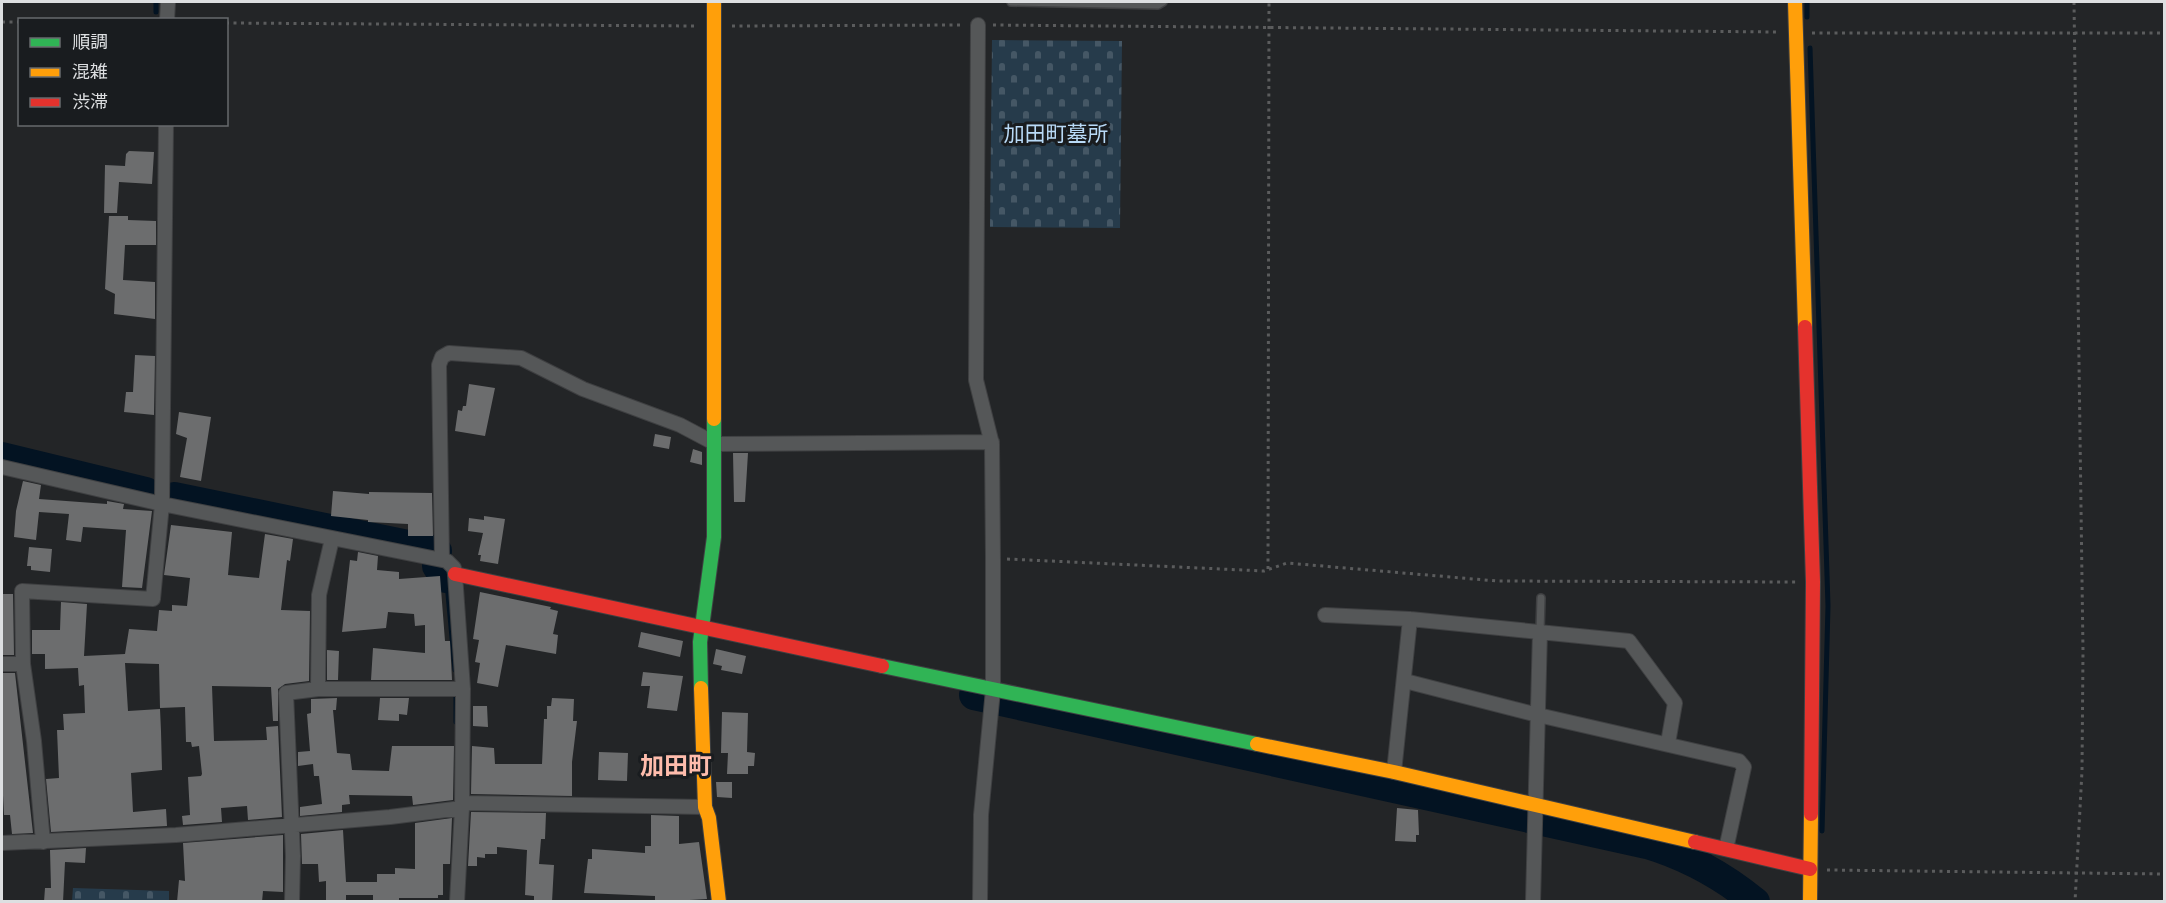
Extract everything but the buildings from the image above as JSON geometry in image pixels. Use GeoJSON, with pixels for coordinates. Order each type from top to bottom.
{"type":"FeatureCollection","features":[{"type":"Feature","properties":{"kind":"street"},"geometry":{"type":"LineString","coordinates":[[167,18],[168,2]]}},
{"type":"Feature","properties":{"kind":"street"},"geometry":{"type":"LineString","coordinates":[[714,2],[714,537],[702,632],[705,807],[709,818],[719,902]]}},
{"type":"Feature","properties":{"kind":"street"},"geometry":{"type":"LineString","coordinates":[[1795,2],[1813,582],[1810,902]]}},
{"type":"Feature","properties":{"kind":"street"},"geometry":{"type":"LineString","coordinates":[[978,25],[976,380],[992,442],[993,558],[992,696],[981,815],[980,902]]}},
{"type":"Feature","properties":{"kind":"street"},"geometry":{"type":"LineString","coordinates":[[43,842],[34,741],[23,664],[22,591],[153,599],[162,504],[166,126]]}},
{"type":"Feature","properties":{"kind":"street"},"geometry":{"type":"LineString","coordinates":[[442,560],[439,364],[442,357],[449,353],[521,358],[583,389],[680,425],[714,444],[992,442]]}},
{"type":"Feature","properties":{"kind":"street"},"geometry":{"type":"LineString","coordinates":[[2,467],[162,504],[442,560],[454,568],[463,689],[462,806],[457,902]]}},
{"type":"Feature","properties":{"kind":"street"},"geometry":{"type":"LineString","coordinates":[[318,690],[320,595],[332,539]]}},
{"type":"Feature","properties":{"kind":"street"},"geometry":{"type":"LineString","coordinates":[[455,574],[702,632],[992,696],[1394,771],[1534,816],[1726,849],[1810,869]]}},
{"type":"Feature","properties":{"kind":"street"},"geometry":{"type":"LineString","coordinates":[[1325,615],[1410,619],[1629,641],[1675,703],[1668,743]]}},
{"type":"Feature","properties":{"kind":"street"},"geometry":{"type":"LineString","coordinates":[[1394,771],[1410,619]]}},
{"type":"Feature","properties":{"kind":"street"},"geometry":{"type":"LineString","coordinates":[[1533,902],[1540,631]]}},
{"type":"Feature","properties":{"kind":"street"},"geometry":{"type":"LineString","coordinates":[[2,664],[23,664]]}},
{"type":"Feature","properties":{"kind":"street"},"geometry":{"type":"LineString","coordinates":[[1405,681],[1538,715],[1739,761],[1744,767],[1726,849]]}},
{"type":"Feature","properties":{"kind":"street"},"geometry":{"type":"LineString","coordinates":[[292,902],[286,693],[318,690],[463,689]]}},
{"type":"Feature","properties":{"kind":"street"},"geometry":{"type":"LineString","coordinates":[[2,843],[291,826],[462,806],[705,807]]}},
{"type":"Feature","properties":{"kind":"lane"},"geometry":{"type":"LineString","coordinates":[[1011,2],[1158,5],[1163,2]]}},
{"type":"Feature","properties":{"kind":"lane"},"geometry":{"type":"LineString","coordinates":[[1540,631],[1541,598]]}},
{"type":"Feature","properties":{"kind":"path"},"geometry":{"type":"LineString","coordinates":[[1268,569],[1269,2]]}},
{"type":"Feature","properties":{"kind":"path"},"geometry":{"type":"LineString","coordinates":[[2074,2],[2083,651],[2082,771],[2075,902]]}},
{"type":"Feature","properties":{"kind":"path"},"geometry":{"type":"LineString","coordinates":[[2,22],[18,22]]}},
{"type":"Feature","properties":{"kind":"path"},"geometry":{"type":"LineString","coordinates":[[228,23],[978,25],[1796,33],[2164,33]]}},
{"type":"Feature","properties":{"kind":"path"},"geometry":{"type":"LineString","coordinates":[[993,558],[1268,569],[1287,563],[1497,581],[1813,582]]}},
{"type":"Feature","properties":{"kind":"path"},"geometry":{"type":"LineString","coordinates":[[1810,869],[2164,874]]}},
{"type":"Feature","properties":{"kind":"green space","name":"加田町墓所"},"geometry":{"type":"Polygon","coordinates":[[[992,40],[1122,41],[1120,228],[990,227],[992,40]]]}},
{"type":"Feature","properties":{"kind":"green space"},"geometry":{"type":"Polygon","coordinates":[[[73,888],[169,891],[169,901],[72,901],[73,888]]]}},
{"type":"Feature","properties":{"kind":"waterway"},"geometry":{"type":"LineString","coordinates":[[156,2],[156,12]]}},
{"type":"Feature","properties":{"kind":"waterway"},"geometry":{"type":"LineString","coordinates":[[1807,2],[1807,17]]}},
{"type":"Feature","properties":{"kind":"waterway"},"geometry":{"type":"LineString","coordinates":[[1810,48],[1828,606],[1822,831]]}},
{"type":"Feature","properties":{"kind":"waterway"},"geometry":{"type":"LineString","coordinates":[[2,457],[146,492]]}},
{"type":"Feature","properties":{"kind":"waterway"},"geometry":{"type":"LineString","coordinates":[[174,497],[437,551]]}},
{"type":"Feature","properties":{"kind":"waterway"},"geometry":{"type":"LineString","coordinates":[[437,566],[446,578]]}},
{"type":"Feature","properties":{"kind":"waterway"},"geometry":{"type":"LineString","coordinates":[[443,576],[447,583],[455,670]]}},
{"type":"Feature","properties":{"kind":"waterway"},"geometry":{"type":"LineString","coordinates":[[974,695],[1647,844],[1704,867],[1755,902]]}},
{"type":"Feature","properties":{"kind":"waterway"},"geometry":{"type":"LineString","coordinates":[[456,697],[456,722]]}},
{"type":"Feature","properties":{"kind":"traffic: fast"},"geometry":{"type":"LineString","coordinates":[[701,688],[700,642],[714,537],[714,419]]}},
{"type":"Feature","properties":{"kind":"traffic: fast"},"geometry":{"type":"LineString","coordinates":[[882,666],[1257,744]]}},
{"type":"Feature","properties":{"kind":"traffic: slow"},"geometry":{"type":"LineString","coordinates":[[714,2],[714,419]]}},
{"type":"Feature","properties":{"kind":"traffic: slow"},"geometry":{"type":"LineString","coordinates":[[1795,2],[1805,327]]}},
{"type":"Feature","properties":{"kind":"traffic: slow"},"geometry":{"type":"LineString","coordinates":[[701,688],[705,807],[709,818],[719,902]]}},
{"type":"Feature","properties":{"kind":"traffic: slow"},"geometry":{"type":"LineString","coordinates":[[1257,744],[1394,772],[1695,842]]}},
{"type":"Feature","properties":{"kind":"traffic: slow"},"geometry":{"type":"LineString","coordinates":[[1810,902],[1811,814]]}},
{"type":"Feature","properties":{"kind":"traffic: jam"},"geometry":{"type":"LineString","coordinates":[[1805,327],[1813,582],[1811,814]]}},
{"type":"Feature","properties":{"kind":"traffic: jam"},"geometry":{"type":"LineString","coordinates":[[455,574],[882,666]]}},
{"type":"Feature","properties":{"kind":"traffic: jam"},"geometry":{"type":"LineString","coordinates":[[1695,842],[1810,869]]}},
{"type":"Feature","properties":{"kind":"district","name":"加田町"},"geometry":{"type":"Point","coordinates":[676,766]}}]}
